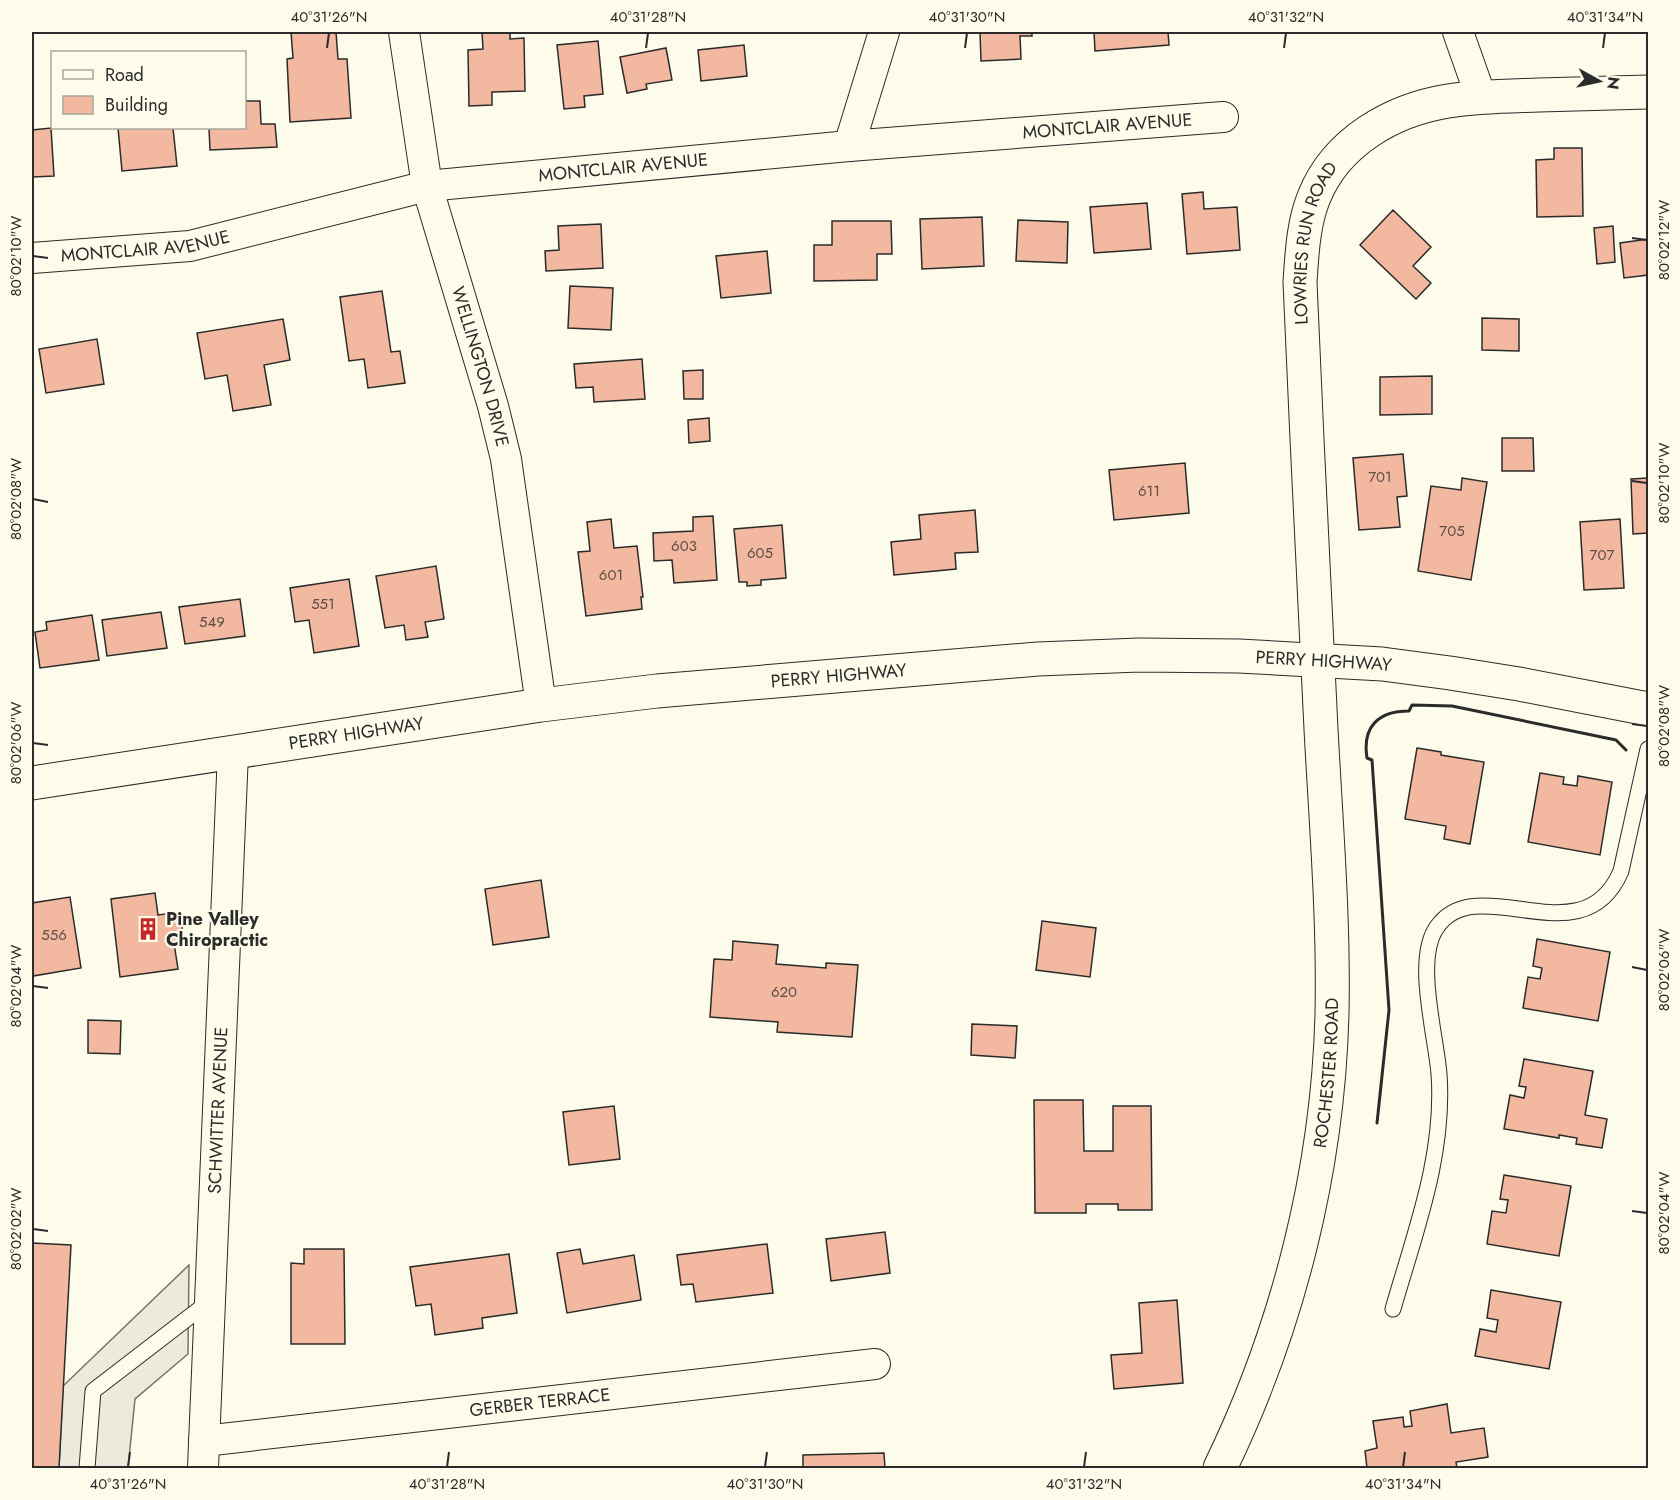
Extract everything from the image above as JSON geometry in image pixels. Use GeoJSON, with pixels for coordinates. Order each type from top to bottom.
{"type":"FeatureCollection","features":[{"type":"Feature","properties":{"kind":"street","name":"WELLINGTON DRIVE"},"geometry":{"type":"LineString","coordinates":[[404,32],[427,186],[493,406],[506,459],[541,705]]}},
{"type":"Feature","properties":{"kind":"street"},"geometry":{"type":"LineString","coordinates":[[849,146],[884,32]]}},
{"type":"Feature","properties":{"kind":"street"},"geometry":{"type":"LineString","coordinates":[[1458,32],[1481,97]]}},
{"type":"Feature","properties":{"kind":"street","name":"LOWRIES RUN ROAD"},"geometry":{"type":"LineString","coordinates":[[1317,660],[1300,293],[1306,224],[1314,197],[1327,173],[1346,149],[1369,130],[1395,116],[1421,107],[1481,97],[1648,92]]}},
{"type":"Feature","properties":{"kind":"street","name":"MONTCLAIR AVENUE"},"geometry":{"type":"LineString","coordinates":[[32,258],[190,246],[427,186],[849,146],[1223,117]]}},
{"type":"Feature","properties":{"kind":"street","name":"PERRY HIGHWAY"},"geometry":{"type":"LineString","coordinates":[[32,783],[541,705],[657,691],[1038,659],[1139,655],[1239,656],[1382,664],[1450,673],[1648,709]]}},
{"type":"Feature","properties":{"kind":"street","name":"ROCHESTER ROAD"},"geometry":{"type":"LineString","coordinates":[[1220,1468],[1251,1396],[1287,1293],[1314,1182],[1322,1129],[1332,1016],[1332,956],[1317,660]]}},
{"type":"Feature","properties":{"kind":"street","name":"SCHWITTER AVENUE"},"geometry":{"type":"LineString","coordinates":[[204,1455],[233,752]]}},
{"type":"Feature","properties":{"kind":"street","name":"GERBER TERRACE"},"geometry":{"type":"LineString","coordinates":[[204,1455],[875,1364]]}},
{"type":"Feature","properties":{"kind":"lane"},"geometry":{"type":"LineString","coordinates":[[1393,1309],[1425,1200],[1438,1136],[1439,1074],[1426,978],[1430,941],[1437,927],[1447,916],[1474,906],[1554,913],[1572,912],[1590,907],[1604,898],[1615,885],[1621,871],[1648,749]]}},
{"type":"Feature","properties":{"kind":"lane"},"geometry":{"type":"LineString","coordinates":[[87,1468],[93,1391],[210,1301]]}},
{"type":"Feature","properties":{"kind":"shaded area"},"geometry":{"type":"Polygon","coordinates":[[[189,1265],[188,1354],[135,1399],[128,1468],[59,1468],[63,1386],[189,1265]]]}},
{"type":"Feature","properties":{"kind":"building"},"geometry":{"type":"Polygon","coordinates":[[[291,32],[336,32],[338,59],[347,59],[351,118],[290,122],[287,59],[293,58],[291,32]]]}},
{"type":"Feature","properties":{"kind":"building"},"geometry":{"type":"Polygon","coordinates":[[[482,32],[510,32],[510,39],[524,38],[525,91],[492,92],[492,105],[469,106],[468,50],[483,49],[482,32]]]}},
{"type":"Feature","properties":{"kind":"building"},"geometry":{"type":"Polygon","coordinates":[[[980,32],[1032,32],[1032,36],[1020,36],[1021,59],[981,61],[980,32]]]}},
{"type":"Feature","properties":{"kind":"building"},"geometry":{"type":"Polygon","coordinates":[[[1094,32],[1168,32],[1169,45],[1095,51],[1094,32]]]}},
{"type":"Feature","properties":{"kind":"building"},"geometry":{"type":"Polygon","coordinates":[[[598,41],[603,94],[584,96],[585,107],[564,109],[557,45],[598,41]]]}},
{"type":"Feature","properties":{"kind":"building"},"geometry":{"type":"Polygon","coordinates":[[[744,45],[747,76],[701,81],[698,50],[744,45]]]}},
{"type":"Feature","properties":{"kind":"building"},"geometry":{"type":"Polygon","coordinates":[[[666,48],[672,80],[646,84],[647,89],[627,93],[620,57],[666,48]]]}},
{"type":"Feature","properties":{"kind":"building"},"geometry":{"type":"Polygon","coordinates":[[[246,101],[260,101],[261,124],[275,124],[277,147],[210,150],[209,129],[246,129],[246,101]]]}},
{"type":"Feature","properties":{"kind":"building"},"geometry":{"type":"Polygon","coordinates":[[[51,128],[54,176],[32,177],[32,130],[51,128]]]}},
{"type":"Feature","properties":{"kind":"building"},"geometry":{"type":"Polygon","coordinates":[[[118,129],[173,129],[177,166],[122,171],[118,129]]]}},
{"type":"Feature","properties":{"kind":"building"},"geometry":{"type":"Polygon","coordinates":[[[1554,148],[1582,148],[1583,216],[1537,217],[1536,160],[1554,159],[1554,148]]]}},
{"type":"Feature","properties":{"kind":"building"},"geometry":{"type":"Polygon","coordinates":[[[1203,192],[1204,209],[1237,207],[1240,250],[1187,254],[1182,194],[1203,192]]]}},
{"type":"Feature","properties":{"kind":"building"},"geometry":{"type":"Polygon","coordinates":[[[1147,203],[1151,249],[1094,253],[1090,207],[1147,203]]]}},
{"type":"Feature","properties":{"kind":"building"},"geometry":{"type":"Polygon","coordinates":[[[1393,210],[1431,247],[1413,266],[1431,283],[1416,299],[1360,245],[1393,210]]]}},
{"type":"Feature","properties":{"kind":"building"},"geometry":{"type":"Polygon","coordinates":[[[982,217],[984,266],[922,269],[920,219],[982,217]]]}},
{"type":"Feature","properties":{"kind":"building"},"geometry":{"type":"Polygon","coordinates":[[[1018,220],[1068,222],[1067,263],[1016,261],[1018,220]]]}},
{"type":"Feature","properties":{"kind":"building"},"geometry":{"type":"Polygon","coordinates":[[[832,221],[891,221],[892,254],[877,254],[877,280],[814,281],[814,245],[832,245],[832,221]]]}},
{"type":"Feature","properties":{"kind":"building"},"geometry":{"type":"Polygon","coordinates":[[[601,224],[603,268],[546,271],[545,251],[559,250],[558,226],[601,224]]]}},
{"type":"Feature","properties":{"kind":"building"},"geometry":{"type":"Polygon","coordinates":[[[1613,226],[1615,262],[1597,264],[1594,228],[1613,226]]]}},
{"type":"Feature","properties":{"kind":"building"},"geometry":{"type":"Polygon","coordinates":[[[1648,239],[1648,275],[1624,278],[1620,243],[1648,239]]]}},
{"type":"Feature","properties":{"kind":"building"},"geometry":{"type":"Polygon","coordinates":[[[767,251],[771,293],[721,298],[716,256],[767,251]]]}},
{"type":"Feature","properties":{"kind":"building"},"geometry":{"type":"Polygon","coordinates":[[[570,286],[613,288],[611,330],[568,328],[570,286]]]}},
{"type":"Feature","properties":{"kind":"building"},"geometry":{"type":"Polygon","coordinates":[[[382,291],[391,352],[400,351],[405,383],[368,388],[364,359],[349,361],[340,297],[382,291]]]}},
{"type":"Feature","properties":{"kind":"building"},"geometry":{"type":"Polygon","coordinates":[[[1482,318],[1519,319],[1519,351],[1482,350],[1482,318]]]}},
{"type":"Feature","properties":{"kind":"building"},"geometry":{"type":"Polygon","coordinates":[[[283,319],[290,360],[264,365],[271,405],[233,411],[227,375],[205,379],[197,333],[283,319]]]}},
{"type":"Feature","properties":{"kind":"building"},"geometry":{"type":"Polygon","coordinates":[[[97,339],[104,384],[46,393],[39,349],[97,339]]]}},
{"type":"Feature","properties":{"kind":"building"},"geometry":{"type":"Polygon","coordinates":[[[642,359],[645,399],[594,402],[593,387],[576,388],[574,364],[642,359]]]}},
{"type":"Feature","properties":{"kind":"building"},"geometry":{"type":"Polygon","coordinates":[[[703,370],[703,399],[684,399],[683,371],[703,370]]]}},
{"type":"Feature","properties":{"kind":"building"},"geometry":{"type":"Polygon","coordinates":[[[1432,376],[1432,414],[1380,415],[1380,377],[1432,376]]]}},
{"type":"Feature","properties":{"kind":"building"},"geometry":{"type":"Polygon","coordinates":[[[709,418],[710,441],[689,443],[688,420],[709,418]]]}},
{"type":"Feature","properties":{"kind":"building"},"geometry":{"type":"Polygon","coordinates":[[[1502,438],[1533,438],[1534,471],[1502,471],[1502,438]]]}},
{"type":"Feature","properties":{"kind":"building"},"geometry":{"type":"Polygon","coordinates":[[[1403,454],[1407,496],[1397,497],[1400,527],[1359,530],[1353,458],[1403,454]]]}},
{"type":"Feature","properties":{"kind":"building"},"geometry":{"type":"Polygon","coordinates":[[[1185,463],[1189,513],[1114,520],[1109,470],[1185,463]]]}},
{"type":"Feature","properties":{"kind":"building"},"geometry":{"type":"Polygon","coordinates":[[[1462,478],[1487,482],[1471,580],[1418,571],[1431,486],[1461,490],[1462,478]]]}},
{"type":"Feature","properties":{"kind":"building"},"geometry":{"type":"Polygon","coordinates":[[[1648,478],[1648,533],[1633,534],[1631,479],[1648,478]]]}},
{"type":"Feature","properties":{"kind":"building"},"geometry":{"type":"Polygon","coordinates":[[[975,510],[978,552],[955,553],[956,569],[894,575],[891,542],[921,539],[919,515],[975,510]]]}},
{"type":"Feature","properties":{"kind":"building"},"geometry":{"type":"Polygon","coordinates":[[[713,516],[717,580],[674,583],[672,560],[654,561],[653,533],[693,531],[693,517],[713,516]]]}},
{"type":"Feature","properties":{"kind":"building"},"geometry":{"type":"Polygon","coordinates":[[[611,519],[614,548],[637,546],[643,597],[641,597],[642,609],[586,616],[578,552],[590,551],[587,522],[611,519]]]}},
{"type":"Feature","properties":{"kind":"building"},"geometry":{"type":"Polygon","coordinates":[[[1620,519],[1624,588],[1584,590],[1580,522],[1620,519]]]}},
{"type":"Feature","properties":{"kind":"building"},"geometry":{"type":"Polygon","coordinates":[[[782,525],[786,578],[761,580],[761,585],[747,586],[747,582],[739,582],[734,529],[782,525]]]}},
{"type":"Feature","properties":{"kind":"building"},"geometry":{"type":"Polygon","coordinates":[[[436,566],[444,619],[425,622],[428,637],[406,640],[404,625],[385,628],[376,576],[436,566]]]}},
{"type":"Feature","properties":{"kind":"building"},"geometry":{"type":"Polygon","coordinates":[[[349,579],[359,646],[314,653],[309,620],[295,622],[290,588],[349,579]]]}},
{"type":"Feature","properties":{"kind":"building"},"geometry":{"type":"Polygon","coordinates":[[[240,599],[245,636],[185,644],[179,607],[240,599]]]}},
{"type":"Feature","properties":{"kind":"building"},"geometry":{"type":"Polygon","coordinates":[[[161,612],[167,648],[107,656],[102,620],[161,612]]]}},
{"type":"Feature","properties":{"kind":"building"},"geometry":{"type":"Polygon","coordinates":[[[92,615],[99,660],[40,668],[35,632],[47,630],[46,622],[92,615]]]}},
{"type":"Feature","properties":{"kind":"building"},"geometry":{"type":"Polygon","coordinates":[[[1417,748],[1441,752],[1441,755],[1484,762],[1470,844],[1444,839],[1446,826],[1405,819],[1417,748]]]}},
{"type":"Feature","properties":{"kind":"building"},"geometry":{"type":"Polygon","coordinates":[[[1540,773],[1564,777],[1563,784],[1577,786],[1578,776],[1612,782],[1600,855],[1528,842],[1540,773]]]}},
{"type":"Feature","properties":{"kind":"building"},"geometry":{"type":"Polygon","coordinates":[[[541,880],[549,937],[493,945],[485,889],[541,880]]]}},
{"type":"Feature","properties":{"kind":"building","name":"Pine Valley Chiropractic"},"geometry":{"type":"Polygon","coordinates":[[[155,893],[158,915],[180,912],[184,942],[174,943],[178,969],[120,977],[111,899],[155,893]]]}},
{"type":"Feature","properties":{"kind":"building"},"geometry":{"type":"Polygon","coordinates":[[[70,897],[81,968],[33,976],[32,903],[70,897]]]}},
{"type":"Feature","properties":{"kind":"building"},"geometry":{"type":"Polygon","coordinates":[[[1042,921],[1096,928],[1090,977],[1036,970],[1042,921]]]}},
{"type":"Feature","properties":{"kind":"building"},"geometry":{"type":"Polygon","coordinates":[[[1537,939],[1610,952],[1598,1021],[1523,1008],[1528,977],[1540,979],[1542,968],[1533,966],[1537,939]]]}},
{"type":"Feature","properties":{"kind":"building"},"geometry":{"type":"Polygon","coordinates":[[[733,941],[778,945],[776,964],[826,968],[826,963],[858,965],[852,1037],[777,1032],[778,1022],[710,1017],[714,959],[732,960],[733,941]]]}},
{"type":"Feature","properties":{"kind":"building"},"geometry":{"type":"Polygon","coordinates":[[[88,1020],[121,1021],[120,1054],[88,1053],[88,1020]]]}},
{"type":"Feature","properties":{"kind":"building"},"geometry":{"type":"Polygon","coordinates":[[[972,1024],[1017,1026],[1015,1058],[971,1055],[972,1024]]]}},
{"type":"Feature","properties":{"kind":"building"},"geometry":{"type":"Polygon","coordinates":[[[1524,1059],[1593,1071],[1585,1115],[1607,1119],[1602,1148],[1576,1144],[1577,1138],[1559,1135],[1559,1138],[1504,1129],[1510,1095],[1524,1098],[1526,1087],[1519,1086],[1524,1059]]]}},
{"type":"Feature","properties":{"kind":"building"},"geometry":{"type":"Polygon","coordinates":[[[1034,1100],[1083,1100],[1084,1151],[1113,1151],[1113,1106],[1151,1106],[1152,1210],[1118,1210],[1118,1204],[1086,1204],[1086,1213],[1035,1213],[1034,1100]]]}},
{"type":"Feature","properties":{"kind":"building"},"geometry":{"type":"Polygon","coordinates":[[[614,1106],[620,1159],[569,1165],[563,1112],[614,1106]]]}},
{"type":"Feature","properties":{"kind":"building"},"geometry":{"type":"Polygon","coordinates":[[[1504,1175],[1571,1186],[1559,1256],[1487,1244],[1492,1211],[1506,1213],[1508,1200],[1500,1199],[1504,1175]]]}},
{"type":"Feature","properties":{"kind":"building"},"geometry":{"type":"Polygon","coordinates":[[[885,1232],[890,1273],[831,1281],[826,1239],[885,1232]]]}},
{"type":"Feature","properties":{"kind":"building"},"geometry":{"type":"Polygon","coordinates":[[[32,1243],[71,1245],[59,1468],[32,1468],[32,1243]]]}},
{"type":"Feature","properties":{"kind":"building"},"geometry":{"type":"Polygon","coordinates":[[[767,1244],[773,1293],[696,1302],[693,1284],[681,1285],[677,1255],[767,1244]]]}},
{"type":"Feature","properties":{"kind":"building"},"geometry":{"type":"Polygon","coordinates":[[[304,1249],[344,1249],[345,1344],[291,1344],[291,1263],[304,1264],[304,1249]]]}},
{"type":"Feature","properties":{"kind":"building"},"geometry":{"type":"Polygon","coordinates":[[[580,1249],[583,1264],[634,1255],[641,1300],[567,1313],[557,1253],[580,1249]]]}},
{"type":"Feature","properties":{"kind":"building"},"geometry":{"type":"Polygon","coordinates":[[[509,1254],[517,1313],[482,1318],[483,1328],[435,1335],[431,1304],[416,1306],[410,1267],[509,1254]]]}},
{"type":"Feature","properties":{"kind":"building"},"geometry":{"type":"Polygon","coordinates":[[[1491,1290],[1561,1302],[1549,1369],[1475,1356],[1480,1329],[1496,1332],[1498,1320],[1487,1318],[1491,1290]]]}},
{"type":"Feature","properties":{"kind":"building"},"geometry":{"type":"Polygon","coordinates":[[[1177,1300],[1183,1383],[1114,1389],[1111,1355],[1142,1353],[1139,1303],[1177,1300]]]}},
{"type":"Feature","properties":{"kind":"building"},"geometry":{"type":"Polygon","coordinates":[[[1447,1404],[1451,1433],[1484,1428],[1488,1457],[1456,1462],[1457,1468],[1367,1468],[1365,1451],[1377,1448],[1373,1421],[1403,1417],[1404,1427],[1412,1426],[1410,1411],[1447,1404]]]}},
{"type":"Feature","properties":{"kind":"building"},"geometry":{"type":"Polygon","coordinates":[[[884,1453],[885,1468],[803,1468],[803,1455],[884,1453]]]}},
{"type":"Feature","properties":{"kind":"wall"},"geometry":{"type":"LineString","coordinates":[[1377,1123],[1389,1010],[1372,760],[1367,758],[1366,747],[1367,738],[1374,723],[1389,714],[1409,711],[1412,705],[1452,706],[1616,740],[1626,750]]}},
{"type":"Feature","properties":{"kind":"place","name":"Pine Valley Chiropractic"},"geometry":{"type":"Point","coordinates":[148,929]}}]}
